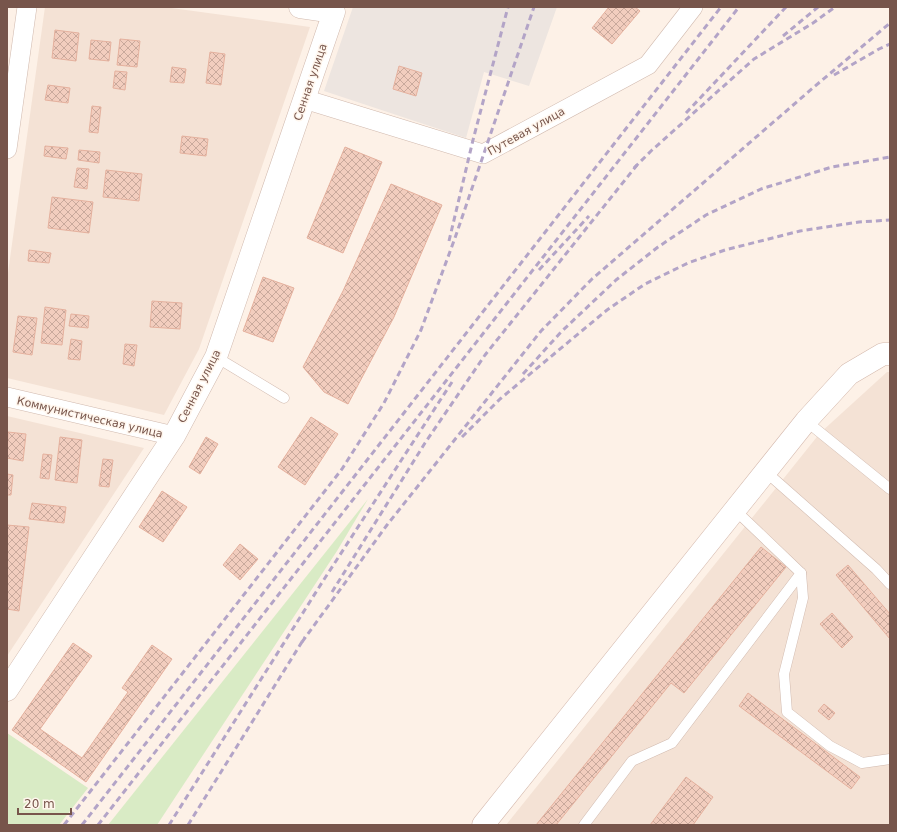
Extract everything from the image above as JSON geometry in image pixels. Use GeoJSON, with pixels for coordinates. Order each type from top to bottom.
{"type":"FeatureCollection","features":[{"type":"Feature","properties":{"kind":"street"},"geometry":{"type":"LineString","coordinates":[[7,149],[27,7]]}},
{"type":"Feature","properties":{"kind":"street"},"geometry":{"type":"LineString","coordinates":[[300,7],[335,9]]}},
{"type":"Feature","properties":{"kind":"street","name":"Путевая улица"},"geometry":{"type":"LineString","coordinates":[[304,99],[483,154],[648,65],[693,7]]}},
{"type":"Feature","properties":{"kind":"street","name":"Сенная улица"},"geometry":{"type":"LineString","coordinates":[[8,686],[174,436],[216,357],[335,9]]}},
{"type":"Feature","properties":{"kind":"street"},"geometry":{"type":"LineString","coordinates":[[483,825],[806,421],[849,374],[886,354]]}},
{"type":"Feature","properties":{"kind":"street","name":"Коммунистическая улица"},"geometry":{"type":"LineString","coordinates":[[7,397],[174,436]]}},
{"type":"Feature","properties":{"kind":"lane"},"geometry":{"type":"LineString","coordinates":[[216,357],[284,398]]}},
{"type":"Feature","properties":{"kind":"lane"},"geometry":{"type":"LineString","coordinates":[[806,421],[890,489]]}},
{"type":"Feature","properties":{"kind":"lane"},"geometry":{"type":"LineString","coordinates":[[766,472],[876,569],[890,584]]}},
{"type":"Feature","properties":{"kind":"lane"},"geometry":{"type":"LineString","coordinates":[[735,510],[801,573],[803,598],[784,674],[787,712],[830,746],[862,763],[890,759]]}},
{"type":"Feature","properties":{"kind":"lane"},"geometry":{"type":"LineString","coordinates":[[584,825],[632,761],[672,743],[801,573]]}},
{"type":"Feature","properties":{"kind":"shaded area"},"geometry":{"type":"Polygon","coordinates":[[[45,7],[164,7],[310,27],[199,349],[164,415],[7,378],[7,280],[45,7]]]}},
{"type":"Feature","properties":{"kind":"shaded area"},"geometry":{"type":"Polygon","coordinates":[[[353,7],[557,7],[529,86],[484,72],[466,138],[324,91],[353,7]]]}},
{"type":"Feature","properties":{"kind":"shaded area"},"geometry":{"type":"Polygon","coordinates":[[[887,372],[890,372],[890,825],[506,825],[820,433],[887,372]]]}},
{"type":"Feature","properties":{"kind":"shaded area"},"geometry":{"type":"Polygon","coordinates":[[[7,416],[144,448],[7,656],[7,416]]]}},
{"type":"Feature","properties":{"kind":"green space"},"geometry":{"type":"Polygon","coordinates":[[[368,499],[337,551],[157,825],[108,825],[368,499]]]}},
{"type":"Feature","properties":{"kind":"green space"},"geometry":{"type":"Polygon","coordinates":[[[7,733],[88,788],[59,825],[7,825],[7,733]]]}},
{"type":"Feature","properties":{"kind":"building"},"geometry":{"type":"Polygon","coordinates":[[[609,7],[635,7],[640,11],[612,44],[592,28],[609,7]]]}},
{"type":"Feature","properties":{"kind":"building"},"geometry":{"type":"Polygon","coordinates":[[[55,30],[79,33],[76,61],[52,58],[55,30]]]}},
{"type":"Feature","properties":{"kind":"building"},"geometry":{"type":"Polygon","coordinates":[[[120,39],[140,41],[137,67],[117,65],[120,39]]]}},
{"type":"Feature","properties":{"kind":"building"},"geometry":{"type":"Polygon","coordinates":[[[91,40],[111,42],[109,61],[89,59],[91,40]]]}},
{"type":"Feature","properties":{"kind":"building"},"geometry":{"type":"Polygon","coordinates":[[[210,52],[225,54],[221,85],[206,83],[210,52]]]}},
{"type":"Feature","properties":{"kind":"building"},"geometry":{"type":"Polygon","coordinates":[[[399,66],[422,73],[416,96],[393,89],[399,66]]]}},
{"type":"Feature","properties":{"kind":"building"},"geometry":{"type":"Polygon","coordinates":[[[172,67],[186,69],[184,83],[170,82],[172,67]]]}},
{"type":"Feature","properties":{"kind":"building"},"geometry":{"type":"Polygon","coordinates":[[[115,71],[127,72],[125,90],[113,88],[115,71]]]}},
{"type":"Feature","properties":{"kind":"building"},"geometry":{"type":"Polygon","coordinates":[[[48,85],[70,88],[68,103],[45,100],[48,85]]]}},
{"type":"Feature","properties":{"kind":"building"},"geometry":{"type":"Polygon","coordinates":[[[92,106],[101,107],[98,133],[89,132],[92,106]]]}},
{"type":"Feature","properties":{"kind":"building"},"geometry":{"type":"Polygon","coordinates":[[[182,136],[208,139],[206,156],[180,153],[182,136]]]}},
{"type":"Feature","properties":{"kind":"building"},"geometry":{"type":"Polygon","coordinates":[[[45,146],[68,148],[66,159],[44,156],[45,146]]]}},
{"type":"Feature","properties":{"kind":"building"},"geometry":{"type":"Polygon","coordinates":[[[345,147],[382,162],[343,253],[307,238],[345,147]]]}},
{"type":"Feature","properties":{"kind":"building"},"geometry":{"type":"Polygon","coordinates":[[[79,150],[100,152],[99,163],[78,160],[79,150]]]}},
{"type":"Feature","properties":{"kind":"building"},"geometry":{"type":"Polygon","coordinates":[[[77,168],[89,169],[87,189],[74,187],[77,168]]]}},
{"type":"Feature","properties":{"kind":"building"},"geometry":{"type":"Polygon","coordinates":[[[106,170],[142,174],[139,201],[103,197],[106,170]]]}},
{"type":"Feature","properties":{"kind":"building"},"geometry":{"type":"Polygon","coordinates":[[[391,184],[442,205],[394,317],[348,404],[324,392],[303,367],[343,291],[391,184]]]}},
{"type":"Feature","properties":{"kind":"building"},"geometry":{"type":"Polygon","coordinates":[[[52,197],[93,202],[89,233],[48,228],[52,197]]]}},
{"type":"Feature","properties":{"kind":"building"},"geometry":{"type":"Polygon","coordinates":[[[29,250],[51,253],[49,263],[28,261],[29,250]]]}},
{"type":"Feature","properties":{"kind":"building"},"geometry":{"type":"Polygon","coordinates":[[[263,277],[294,288],[273,342],[243,331],[263,277]]]}},
{"type":"Feature","properties":{"kind":"building"},"geometry":{"type":"Polygon","coordinates":[[[152,301],[182,303],[180,329],[150,327],[152,301]]]}},
{"type":"Feature","properties":{"kind":"building"},"geometry":{"type":"Polygon","coordinates":[[[45,307],[66,310],[62,345],[41,343],[45,307]]]}},
{"type":"Feature","properties":{"kind":"building"},"geometry":{"type":"Polygon","coordinates":[[[71,314],[89,316],[88,328],[69,326],[71,314]]]}},
{"type":"Feature","properties":{"kind":"building"},"geometry":{"type":"Polygon","coordinates":[[[18,316],[37,318],[32,355],[13,352],[18,316]]]}},
{"type":"Feature","properties":{"kind":"building"},"geometry":{"type":"Polygon","coordinates":[[[71,339],[82,341],[80,360],[68,359],[71,339]]]}},
{"type":"Feature","properties":{"kind":"building"},"geometry":{"type":"Polygon","coordinates":[[[125,344],[137,345],[134,366],[123,364],[125,344]]]}},
{"type":"Feature","properties":{"kind":"building"},"geometry":{"type":"Polygon","coordinates":[[[311,417],[338,434],[305,485],[278,467],[311,417]]]}},
{"type":"Feature","properties":{"kind":"building"},"geometry":{"type":"Polygon","coordinates":[[[8,432],[26,434],[23,461],[7,458],[8,432]]]}},
{"type":"Feature","properties":{"kind":"building"},"geometry":{"type":"Polygon","coordinates":[[[60,437],[82,440],[77,483],[55,480],[60,437]]]}},
{"type":"Feature","properties":{"kind":"building"},"geometry":{"type":"Polygon","coordinates":[[[206,437],[218,444],[200,474],[189,467],[206,437]]]}},
{"type":"Feature","properties":{"kind":"building"},"geometry":{"type":"Polygon","coordinates":[[[43,454],[52,455],[49,479],[40,478],[43,454]]]}},
{"type":"Feature","properties":{"kind":"building"},"geometry":{"type":"Polygon","coordinates":[[[103,459],[113,460],[109,487],[99,486],[103,459]]]}},
{"type":"Feature","properties":{"kind":"building"},"geometry":{"type":"Polygon","coordinates":[[[7,474],[13,475],[11,495],[7,495],[7,474]]]}},
{"type":"Feature","properties":{"kind":"building"},"geometry":{"type":"Polygon","coordinates":[[[162,491],[187,507],[163,542],[139,527],[162,491]]]}},
{"type":"Feature","properties":{"kind":"building"},"geometry":{"type":"Polygon","coordinates":[[[32,503],[66,507],[64,523],[29,519],[32,503]]]}},
{"type":"Feature","properties":{"kind":"building"},"geometry":{"type":"Polygon","coordinates":[[[7,525],[29,527],[19,611],[7,609],[7,525]]]}},
{"type":"Feature","properties":{"kind":"building"},"geometry":{"type":"Polygon","coordinates":[[[240,544],[258,559],[240,580],[223,565],[240,544]]]}},
{"type":"Feature","properties":{"kind":"building"},"geometry":{"type":"Polygon","coordinates":[[[761,547],[786,567],[684,693],[671,683],[556,825],[536,825],[761,547]]]}},
{"type":"Feature","properties":{"kind":"building"},"geometry":{"type":"Polygon","coordinates":[[[848,565],[890,614],[890,639],[836,575],[848,565]]]}},
{"type":"Feature","properties":{"kind":"building"},"geometry":{"type":"Polygon","coordinates":[[[832,613],[853,637],[842,648],[820,624],[832,613]]]}},
{"type":"Feature","properties":{"kind":"building"},"geometry":{"type":"Polygon","coordinates":[[[73,643],[92,656],[40,729],[82,758],[128,692],[122,688],[152,645],[172,659],[86,782],[12,730],[73,643]]]}},
{"type":"Feature","properties":{"kind":"building"},"geometry":{"type":"Polygon","coordinates":[[[748,693],[860,777],[851,789],[739,706],[748,693]]]}},
{"type":"Feature","properties":{"kind":"building"},"geometry":{"type":"Polygon","coordinates":[[[824,704],[835,713],[829,720],[818,711],[824,704]]]}},
{"type":"Feature","properties":{"kind":"building"},"geometry":{"type":"Polygon","coordinates":[[[686,777],[713,797],[693,825],[650,825],[686,777]]]}},
{"type":"Feature","properties":{"kind":"railway"},"geometry":{"type":"LineString","coordinates":[[449,241],[473,140],[508,7]]}},
{"type":"Feature","properties":{"kind":"railway"},"geometry":{"type":"LineString","coordinates":[[64,825],[342,469],[384,403],[421,330],[455,238],[534,7]]}},
{"type":"Feature","properties":{"kind":"railway"},"geometry":{"type":"LineString","coordinates":[[82,825],[721,7]]}},
{"type":"Feature","properties":{"kind":"railway"},"geometry":{"type":"LineString","coordinates":[[98,825],[739,7]]}},
{"type":"Feature","properties":{"kind":"railway"},"geometry":{"type":"LineString","coordinates":[[686,113],[786,7]]}},
{"type":"Feature","properties":{"kind":"railway"},"geometry":{"type":"LineString","coordinates":[[783,36],[818,7]]}},
{"type":"Feature","properties":{"kind":"railway"},"geometry":{"type":"LineString","coordinates":[[634,168],[754,59],[813,23],[835,7]]}},
{"type":"Feature","properties":{"kind":"railway"},"geometry":{"type":"LineString","coordinates":[[302,642],[387,525],[541,331],[592,279],[890,23]]}},
{"type":"Feature","properties":{"kind":"railway"},"geometry":{"type":"LineString","coordinates":[[834,75],[890,44]]}},
{"type":"Feature","properties":{"kind":"railway"},"geometry":{"type":"LineString","coordinates":[[523,374],[561,332],[616,280],[658,247],[706,215],[761,189],[832,167],[890,157]]}},
{"type":"Feature","properties":{"kind":"railway"},"geometry":{"type":"LineString","coordinates":[[332,592],[425,443],[485,355],[637,165]]}},
{"type":"Feature","properties":{"kind":"railway"},"geometry":{"type":"LineString","coordinates":[[539,270],[589,216]]}},
{"type":"Feature","properties":{"kind":"railway"},"geometry":{"type":"LineString","coordinates":[[462,437],[500,399],[607,310],[645,284],[688,263],[725,250],[800,231],[859,222],[890,220]]}},
{"type":"Feature","properties":{"kind":"railway"},"geometry":{"type":"LineString","coordinates":[[169,825],[323,581],[452,382]]}},
{"type":"Feature","properties":{"kind":"railway"},"geometry":{"type":"LineString","coordinates":[[188,825],[305,637]]}}]}
